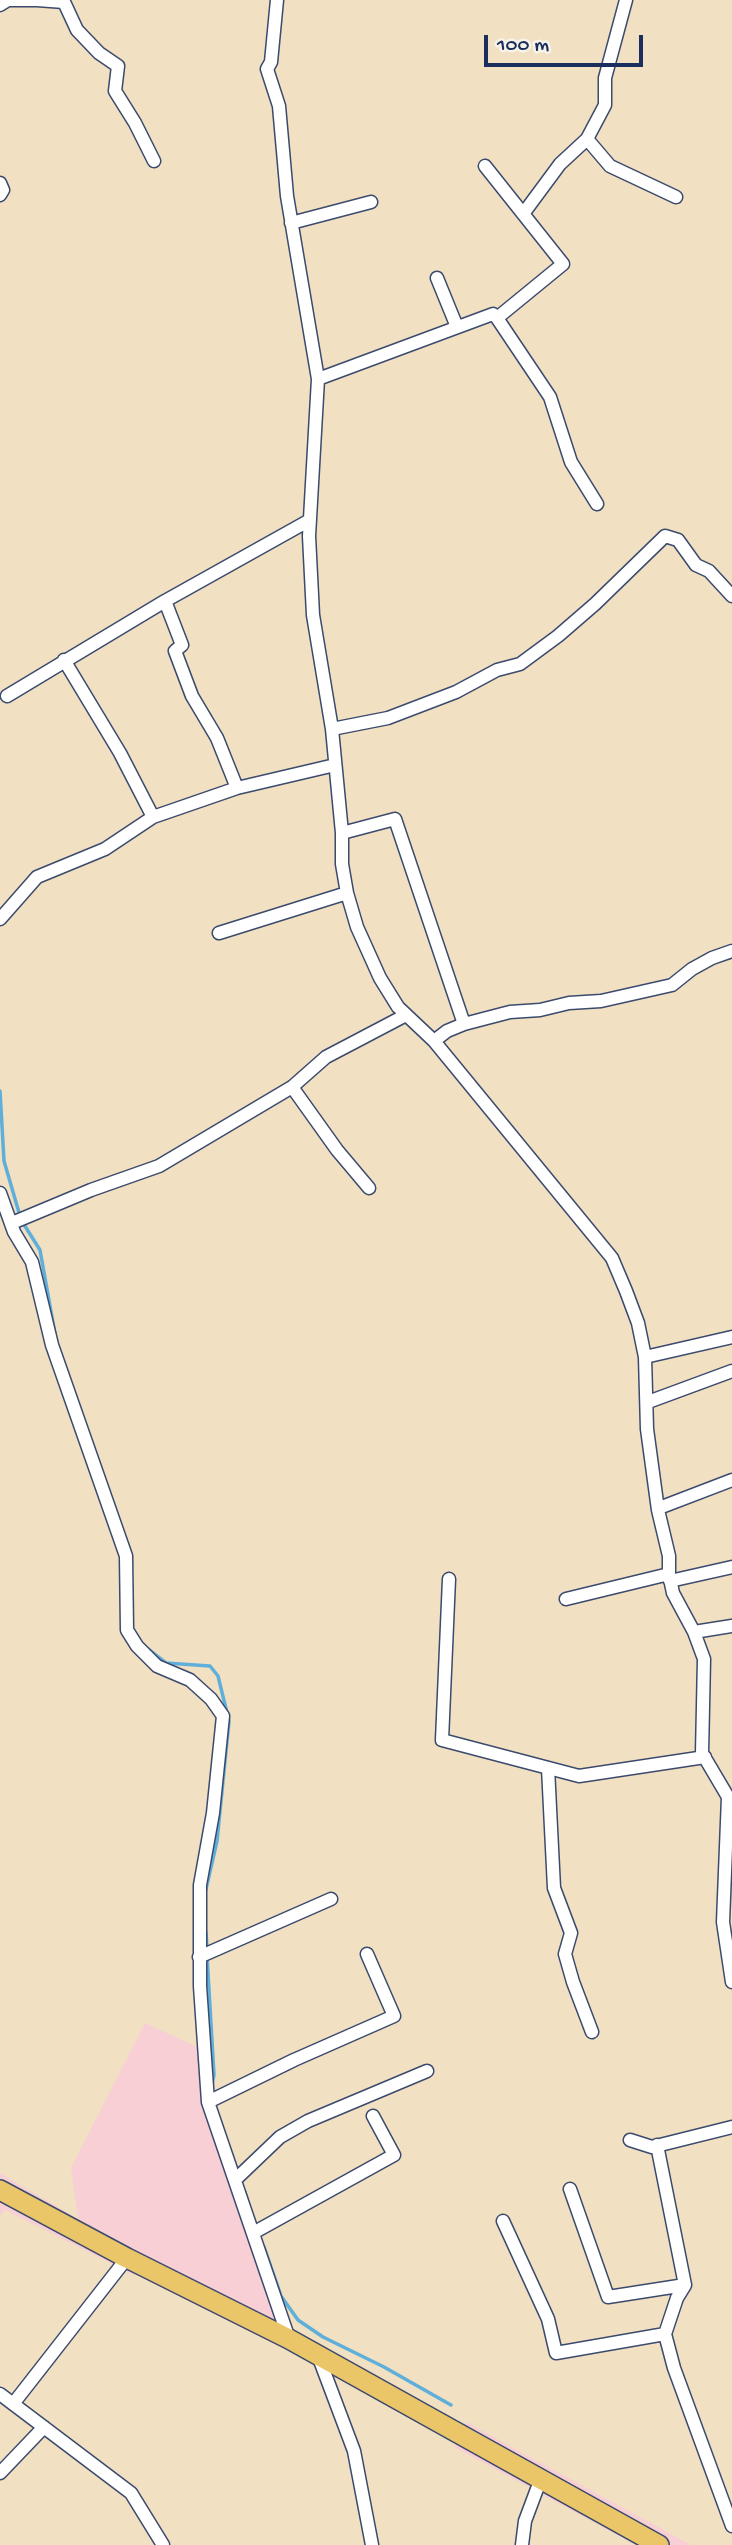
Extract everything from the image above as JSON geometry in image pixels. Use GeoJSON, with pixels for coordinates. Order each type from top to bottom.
{"type":"FeatureCollection","features":[{"type":"Feature","properties":{"kind":"highway"},"geometry":{"type":"LineString","coordinates":[[0,2190],[127,2258],[289,2339],[659,2545]]}},
{"type":"Feature","properties":{"kind":"street"},"geometry":{"type":"LineString","coordinates":[[0,5],[8,0],[66,1],[77,30],[99,53],[118,66],[115,91],[135,122],[154,161]]}},
{"type":"Feature","properties":{"kind":"street"},"geometry":{"type":"LineString","coordinates":[[277,0],[271,62],[267,69],[279,106],[287,196],[318,379],[310,520],[313,615],[332,729],[342,833],[342,864],[347,893],[357,926],[380,978],[406,1016],[434,1041],[612,1258],[638,1323],[645,1357],[647,1429],[658,1510],[669,1556],[670,1578],[673,1593],[694,1632],[704,1659],[702,1753],[728,1797],[730,1833],[723,1922],[732,1982]]}},
{"type":"Feature","properties":{"kind":"street"},"geometry":{"type":"LineString","coordinates":[[523,214],[561,164],[587,139],[605,105],[605,78],[626,0]]}},
{"type":"Feature","properties":{"kind":"street"},"geometry":{"type":"LineString","coordinates":[[587,139],[610,166],[676,197]]}},
{"type":"Feature","properties":{"kind":"street"},"geometry":{"type":"LineString","coordinates":[[485,166],[563,264],[497,318]]}},
{"type":"Feature","properties":{"kind":"street"},"geometry":{"type":"LineString","coordinates":[[0,183],[3,190],[0,195]]}},
{"type":"Feature","properties":{"kind":"street"},"geometry":{"type":"LineString","coordinates":[[291,223],[370,202]]}},
{"type":"Feature","properties":{"kind":"street"},"geometry":{"type":"LineString","coordinates":[[437,278],[457,327]]}},
{"type":"Feature","properties":{"kind":"street"},"geometry":{"type":"LineString","coordinates":[[318,379],[493,314],[550,397],[571,462],[597,504]]}},
{"type":"Feature","properties":{"kind":"street"},"geometry":{"type":"LineString","coordinates":[[7,696],[165,601],[310,520]]}},
{"type":"Feature","properties":{"kind":"street"},"geometry":{"type":"LineString","coordinates":[[332,729],[388,718],[456,692],[497,670],[520,664],[595,604],[665,536],[678,540],[696,565],[709,571],[732,596]]}},
{"type":"Feature","properties":{"kind":"street"},"geometry":{"type":"LineString","coordinates":[[165,601],[183,645],[175,651],[192,696],[217,738],[237,788]]}},
{"type":"Feature","properties":{"kind":"street"},"geometry":{"type":"LineString","coordinates":[[64,660],[120,753],[153,817]]}},
{"type":"Feature","properties":{"kind":"street"},"geometry":{"type":"LineString","coordinates":[[0,919],[37,877],[105,849],[153,817],[237,788],[335,765]]}},
{"type":"Feature","properties":{"kind":"street"},"geometry":{"type":"LineString","coordinates":[[342,833],[395,819],[464,1024]]}},
{"type":"Feature","properties":{"kind":"street"},"geometry":{"type":"LineString","coordinates":[[219,933],[347,893]]}},
{"type":"Feature","properties":{"kind":"street"},"geometry":{"type":"LineString","coordinates":[[434,1041],[447,1031],[464,1024],[510,1012],[601,1001],[672,985],[702,964],[732,951]]}},
{"type":"Feature","properties":{"kind":"street"},"geometry":{"type":"LineString","coordinates":[[12,1223],[91,1190],[159,1166],[292,1087],[326,1057],[406,1016]]}},
{"type":"Feature","properties":{"kind":"street"},"geometry":{"type":"LineString","coordinates":[[292,1087],[337,1150],[369,1188]]}},
{"type":"Feature","properties":{"kind":"street"},"geometry":{"type":"LineString","coordinates":[[0,1193],[13,1232],[32,1262],[52,1345],[127,1556],[127,1630],[137,1646],[158,1666],[190,1680],[211,1699],[223,1716],[213,1813],[200,1885],[199,1957],[208,2102],[289,2339]]}},
{"type":"Feature","properties":{"kind":"street"},"geometry":{"type":"LineString","coordinates":[[645,1357],[732,1337]]}},
{"type":"Feature","properties":{"kind":"street"},"geometry":{"type":"LineString","coordinates":[[648,1402],[732,1371]]}},
{"type":"Feature","properties":{"kind":"street"},"geometry":{"type":"LineString","coordinates":[[659,1508],[732,1480]]}},
{"type":"Feature","properties":{"kind":"street"},"geometry":{"type":"LineString","coordinates":[[566,1599],[732,1567]]}},
{"type":"Feature","properties":{"kind":"street"},"geometry":{"type":"LineString","coordinates":[[449,1579],[442,1740],[579,1776],[705,1757]]}},
{"type":"Feature","properties":{"kind":"street"},"geometry":{"type":"LineString","coordinates":[[694,1632],[732,1626]]}},
{"type":"Feature","properties":{"kind":"street"},"geometry":{"type":"LineString","coordinates":[[548,1768],[554,1888],[571,1933],[565,1954],[592,2032]]}},
{"type":"Feature","properties":{"kind":"street"},"geometry":{"type":"LineString","coordinates":[[199,1957],[331,1899]]}},
{"type":"Feature","properties":{"kind":"street"},"geometry":{"type":"LineString","coordinates":[[208,2102],[282,2065],[394,2016],[367,1954]]}},
{"type":"Feature","properties":{"kind":"street"},"geometry":{"type":"LineString","coordinates":[[236,2179],[280,2137],[308,2121],[427,2071]]}},
{"type":"Feature","properties":{"kind":"street"},"geometry":{"type":"LineString","coordinates":[[253,2233],[394,2155],[373,2116]]}},
{"type":"Feature","properties":{"kind":"street"},"geometry":{"type":"LineString","coordinates":[[630,2140],[652,2147],[732,2127]]}},
{"type":"Feature","properties":{"kind":"street"},"geometry":{"type":"LineString","coordinates":[[657,2145],[685,2285],[677,2298],[665,2334],[674,2368],[732,2526]]}},
{"type":"Feature","properties":{"kind":"street"},"geometry":{"type":"LineString","coordinates":[[570,2189],[608,2297],[685,2285]]}},
{"type":"Feature","properties":{"kind":"street"},"geometry":{"type":"LineString","coordinates":[[503,2221],[548,2319],[556,2353],[665,2334]]}},
{"type":"Feature","properties":{"kind":"street"},"geometry":{"type":"LineString","coordinates":[[13,2404],[127,2258]]}},
{"type":"Feature","properties":{"kind":"street"},"geometry":{"type":"LineString","coordinates":[[320,2358],[354,2451],[372,2545]]}},
{"type":"Feature","properties":{"kind":"street"},"geometry":{"type":"LineString","coordinates":[[0,2394],[131,2494],[163,2545]]}},
{"type":"Feature","properties":{"kind":"street"},"geometry":{"type":"LineString","coordinates":[[0,2473],[44,2427]]}},
{"type":"Feature","properties":{"kind":"street"},"geometry":{"type":"LineString","coordinates":[[522,2545],[525,2521],[540,2481]]}},
{"type":"Feature","properties":{"kind":"shaded area"},"geometry":{"type":"Polygon","coordinates":[[[145,2023],[204,2050],[204,2101],[287,2344],[138,2268],[134,2275],[5,2210],[0,2216],[0,2173],[78,2219],[71,2168],[145,2023]]]}},
{"type":"Feature","properties":{"kind":"shaded area"},"geometry":{"type":"Polygon","coordinates":[[[466,2422],[691,2545],[636,2545],[454,2447],[466,2422]]]}},
{"type":"Feature","properties":{"kind":"waterway"},"geometry":{"type":"LineString","coordinates":[[0,1091],[4,1161],[20,1216]]}},
{"type":"Feature","properties":{"kind":"waterway"},"geometry":{"type":"LineString","coordinates":[[23,1223],[40,1250],[55,1334]]}},
{"type":"Feature","properties":{"kind":"waterway"},"geometry":{"type":"LineString","coordinates":[[148,1649],[166,1663],[210,1666],[218,1676],[229,1721],[217,1841],[206,1889]]}},
{"type":"Feature","properties":{"kind":"waterway"},"geometry":{"type":"LineString","coordinates":[[206,1932],[207,1949]]}},
{"type":"Feature","properties":{"kind":"waterway"},"geometry":{"type":"LineString","coordinates":[[207,1956],[214,2075],[212,2085]]}},
{"type":"Feature","properties":{"kind":"waterway"},"geometry":{"type":"LineString","coordinates":[[245,2192],[249,2207]]}},
{"type":"Feature","properties":{"kind":"waterway"},"geometry":{"type":"LineString","coordinates":[[264,2247],[281,2296],[298,2320],[323,2337],[384,2367],[451,2405]]}}]}
